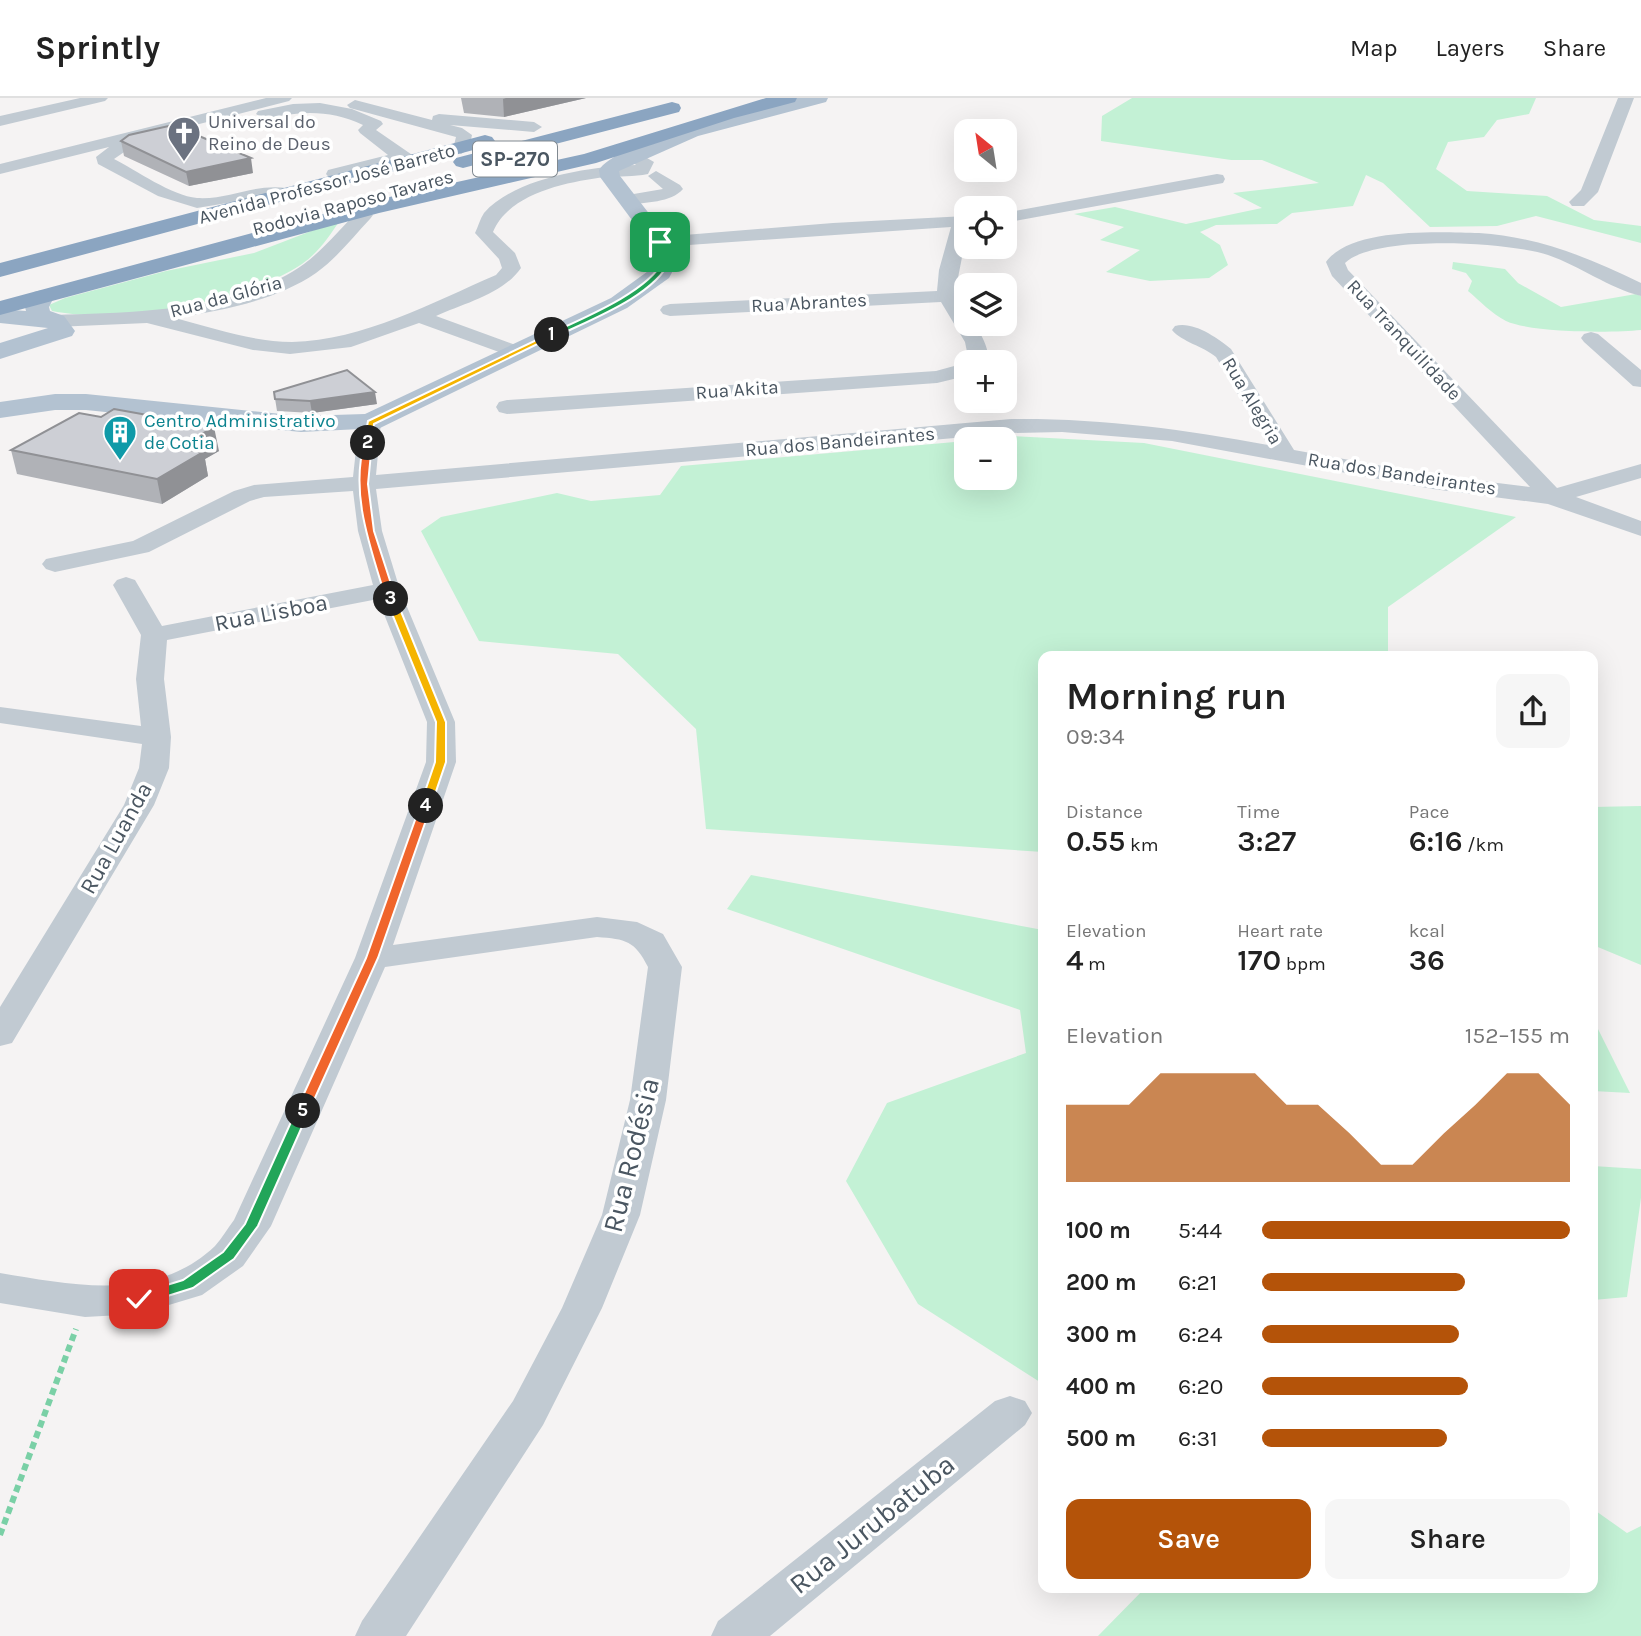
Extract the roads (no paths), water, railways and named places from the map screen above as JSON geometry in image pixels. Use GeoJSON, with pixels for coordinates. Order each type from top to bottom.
{"type":"FeatureCollection","features":[{"type":"Feature","properties":{"kind":"highway","name":"Avenida Professor José Barreto"},"geometry":{"type":"LineString","coordinates":[[0,270],[288,207],[342,181],[407,159],[461,149],[534,127],[558,127],[653,98]]}},
{"type":"Feature","properties":{"kind":"highway"},"geometry":{"type":"LineString","coordinates":[[369,211],[628,152],[727,114],[788,98]]}},
{"type":"Feature","properties":{"kind":"highway","name":"Rodovia Raposo Tavares"},"geometry":{"type":"LineString","coordinates":[[0,299],[288,207],[741,100]]}},
{"type":"Feature","properties":{"kind":"highway","name":"Rodovia Raposo Tavares"},"geometry":{"type":"LineString","coordinates":[[0,282],[696,102]]}},
{"type":"Feature","properties":{"kind":"highway"},"geometry":{"type":"LineString","coordinates":[[558,127],[594,144],[628,152]]}},
{"type":"Feature","properties":{"kind":"highway"},"geometry":{"type":"LineString","coordinates":[[511,134],[566,143],[585,152],[585,155],[572,163]]}},
{"type":"Feature","properties":{"kind":"highway","name":"Avenida Professor José Barreto"},"geometry":{"type":"LineString","coordinates":[[0,308],[369,211]]}},
{"type":"Feature","properties":{"kind":"main road"},"geometry":{"type":"LineString","coordinates":[[0,410],[55,402],[86,401],[301,424],[370,422],[619,303],[661,273],[667,261],[660,242],[610,177],[609,170],[628,152],[818,98]]}},
{"type":"Feature","properties":{"kind":"main road"},"geometry":{"type":"LineString","coordinates":[[42,297],[37,307],[40,315],[59,326]]}},
{"type":"Feature","properties":{"kind":"main road"},"geometry":{"type":"LineString","coordinates":[[0,316],[59,326]]}},
{"type":"Feature","properties":{"kind":"main road"},"geometry":{"type":"LineString","coordinates":[[0,351],[59,326]]}},
{"type":"Feature","properties":{"kind":"street"},"geometry":{"type":"LineString","coordinates":[[0,121],[100,98]]}},
{"type":"Feature","properties":{"kind":"street"},"geometry":{"type":"LineString","coordinates":[[0,169],[284,98]]}},
{"type":"Feature","properties":{"kind":"street"},"geometry":{"type":"LineString","coordinates":[[334,98],[410,117],[464,135],[461,149]]}},
{"type":"Feature","properties":{"kind":"street"},"geometry":{"type":"LineString","coordinates":[[1578,202],[1589,192],[1626,98]]}},
{"type":"Feature","properties":{"kind":"street"},"geometry":{"type":"LineString","coordinates":[[188,133],[292,107],[312,105],[326,107],[375,124],[366,130],[407,159]]}},
{"type":"Feature","properties":{"kind":"street"},"geometry":{"type":"LineString","coordinates":[[410,117],[443,105]]}},
{"type":"Feature","properties":{"kind":"street"},"geometry":{"type":"LineString","coordinates":[[410,117],[534,127]]}},
{"type":"Feature","properties":{"kind":"street"},"geometry":{"type":"LineString","coordinates":[[111,142],[122,148],[104,157],[104,160],[187,202],[212,202],[274,189],[288,207]]}},
{"type":"Feature","properties":{"kind":"street"},"geometry":{"type":"LineString","coordinates":[[0,156],[22,163]]}},
{"type":"Feature","properties":{"kind":"street"},"geometry":{"type":"LineString","coordinates":[[147,317],[253,344],[290,348],[351,341],[419,316],[503,279],[512,268],[508,257],[484,233],[491,214],[501,205],[526,193],[609,170]]}},
{"type":"Feature","properties":{"kind":"street"},"geometry":{"type":"LineString","coordinates":[[628,200],[669,194],[674,189],[656,176]]}},
{"type":"Feature","properties":{"kind":"street"},"geometry":{"type":"LineString","coordinates":[[1017,216],[1217,179]]}},
{"type":"Feature","properties":{"kind":"street","name":"Rua da Glória"},"geometry":{"type":"LineString","coordinates":[[59,326],[147,317],[212,305],[280,284],[307,271],[369,211]]}},
{"type":"Feature","properties":{"kind":"street"},"geometry":{"type":"LineString","coordinates":[[660,242],[954,222]]}},
{"type":"Feature","properties":{"kind":"street","name":"Rua Tranquilidade"},"geometry":{"type":"LineString","coordinates":[[1552,497],[1339,272],[1335,262],[1343,253],[1355,247],[1376,243],[1440,238],[1492,239],[1552,251],[1641,290]]}},
{"type":"Feature","properties":{"kind":"street"},"geometry":{"type":"LineString","coordinates":[[954,257],[947,282],[948,296],[979,350]]}},
{"type":"Feature","properties":{"kind":"street","name":"Rua Abrantes"},"geometry":{"type":"LineString","coordinates":[[670,310],[948,296]]}},
{"type":"Feature","properties":{"kind":"street"},"geometry":{"type":"LineString","coordinates":[[419,316],[517,352]]}},
{"type":"Feature","properties":{"kind":"street","name":"Rua Alegria"},"geometry":{"type":"LineString","coordinates":[[1182,330],[1210,342],[1224,353],[1285,454]]}},
{"type":"Feature","properties":{"kind":"street"},"geometry":{"type":"LineString","coordinates":[[1591,338],[1641,381]]}},
{"type":"Feature","properties":{"kind":"street","name":"Rua Akita"},"geometry":{"type":"LineString","coordinates":[[507,407],[937,377],[954,372]]}},
{"type":"Feature","properties":{"kind":"street"},"geometry":{"type":"LineString","coordinates":[[0,1288],[86,1302],[139,1299],[188,1284],[229,1256],[251,1226],[372,958],[441,762],[441,722],[387,590],[370,531],[364,484],[370,422]]}},
{"type":"Feature","properties":{"kind":"street","name":"Rua dos Bandeirantes"},"geometry":{"type":"LineString","coordinates":[[55,565],[139,547],[254,492],[1011,426],[1062,425],[1171,434],[1433,482],[1552,497],[1641,530]]}},
{"type":"Feature","properties":{"kind":"street"},"geometry":{"type":"LineString","coordinates":[[1552,497],[1641,471]]}},
{"type":"Feature","properties":{"kind":"street"},"geometry":{"type":"LineString","coordinates":[[126,584],[154,635]]}},
{"type":"Feature","properties":{"kind":"street","name":"Rua Lisboa"},"geometry":{"type":"LineString","coordinates":[[154,635],[387,590]]}},
{"type":"Feature","properties":{"kind":"street","name":"Rua Luanda"},"geometry":{"type":"LineString","coordinates":[[0,1035],[139,805],[154,768],[157,737],[150,680],[154,635]]}},
{"type":"Feature","properties":{"kind":"street"},"geometry":{"type":"LineString","coordinates":[[0,715],[157,737]]}},
{"type":"Feature","properties":{"kind":"street","name":"Rua Rodésia"},"geometry":{"type":"LineString","coordinates":[[372,958],[597,927],[625,929],[651,941],[665,967],[648,1100],[621,1215],[582,1308],[528,1413],[379,1636]]}},
{"type":"Feature","properties":{"kind":"street","name":"Rua Jurubatuba"},"geometry":{"type":"LineString","coordinates":[[735,1636],[1010,1413]]}},
{"type":"Feature","properties":{"kind":"place","name":"Universal do Reino de Deus"},"geometry":{"type":"Point","coordinates":[184,163]}},
{"type":"Feature","properties":{"kind":"place","name":"Centro Administrativo de Cotia"},"geometry":{"type":"Point","coordinates":[120,462]}}]}
